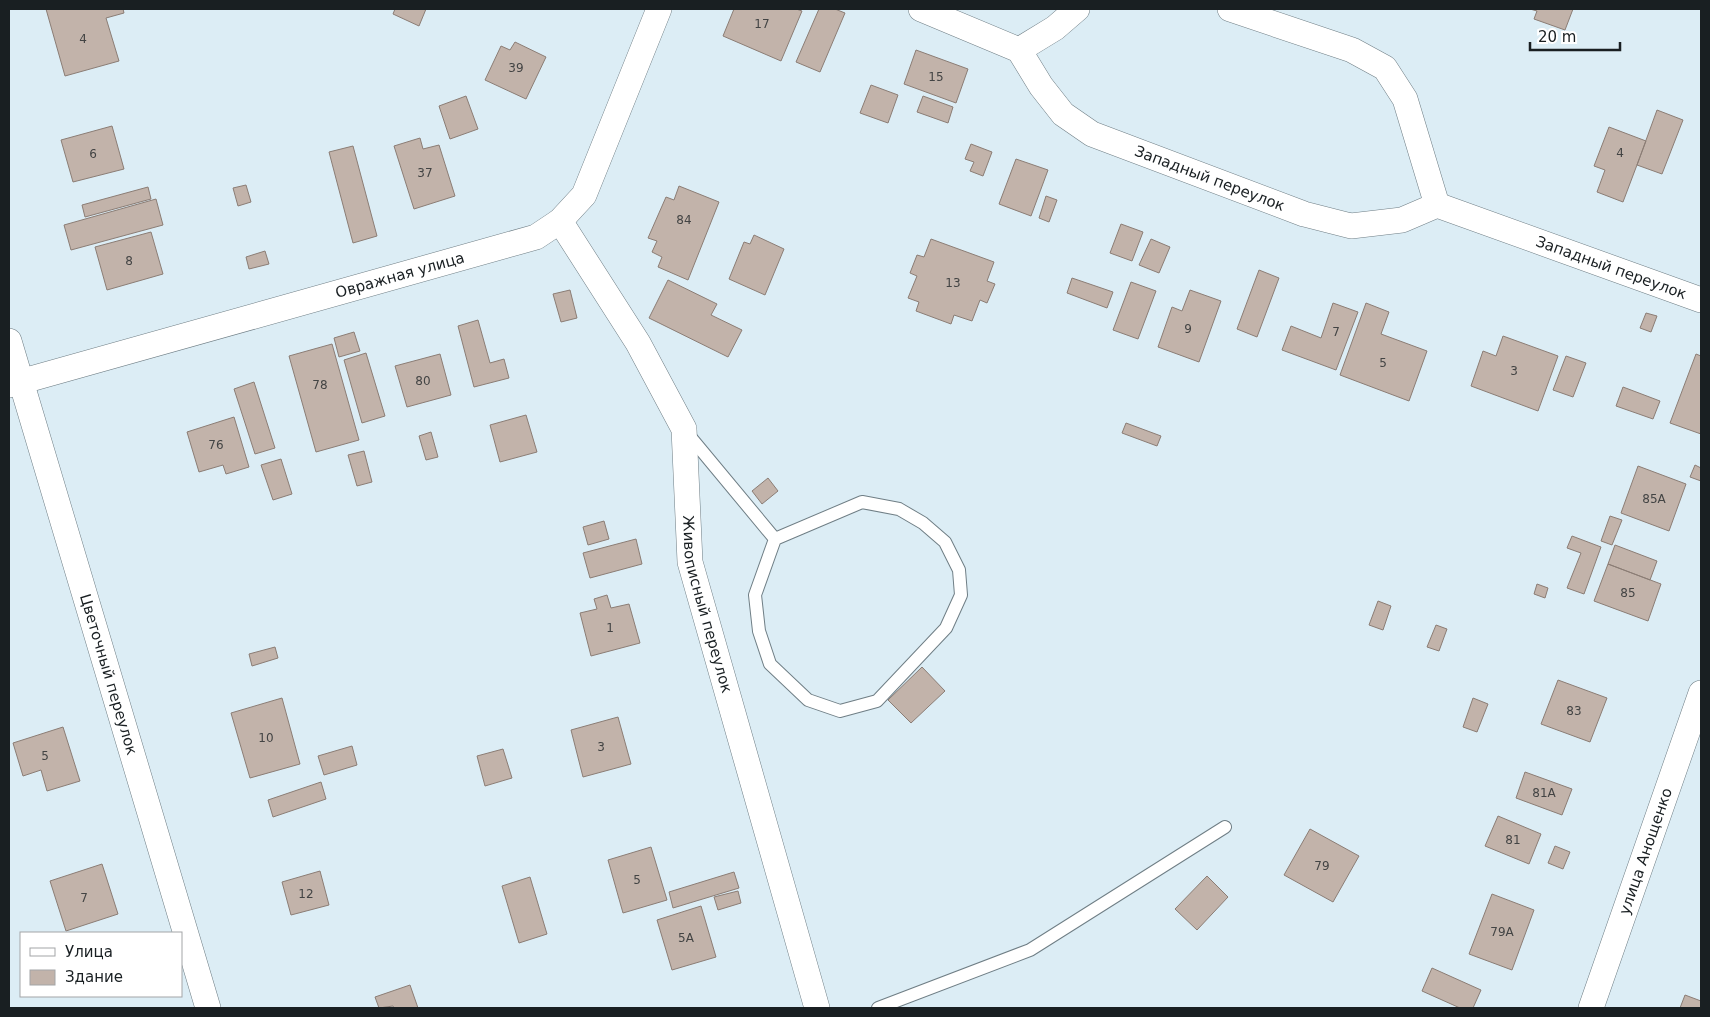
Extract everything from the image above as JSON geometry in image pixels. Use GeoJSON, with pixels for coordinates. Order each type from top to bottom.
{"type":"FeatureCollection","features":[{"type":"Feature","properties":{"kind":"street","name":"Овражная улица"},"geometry":{"type":"LineString","coordinates":[[15,383],[536,237],[560,221],[584,195],[659,9]]}},
{"type":"Feature","properties":{"kind":"street"},"geometry":{"type":"LineString","coordinates":[[921,9],[1019,50],[1055,28],[1077,9]]}},
{"type":"Feature","properties":{"kind":"street"},"geometry":{"type":"LineString","coordinates":[[1230,9],[1352,50],[1385,68],[1405,99],[1437,204]]}},
{"type":"Feature","properties":{"kind":"street","name":"Западный переулок"},"geometry":{"type":"LineString","coordinates":[[1019,50],[1041,86],[1062,114],[1092,134],[1304,214],[1351,226],[1402,220],[1437,204],[1701,300]]}},
{"type":"Feature","properties":{"kind":"street","name":"Живописный переулок"},"geometry":{"type":"LineString","coordinates":[[560,221],[638,343],[684,429],[690,562],[817,1008]]}},
{"type":"Feature","properties":{"kind":"street","name":"Цветочный переулок"},"geometry":{"type":"LineString","coordinates":[[9,341],[15,383],[208,1008]]}},
{"type":"Feature","properties":{"kind":"street","name":"улица Анощенко"},"geometry":{"type":"LineString","coordinates":[[1591,1008],[1701,693]]}},
{"type":"Feature","properties":{"kind":"lane"},"geometry":{"type":"LineString","coordinates":[[684,429],[776,539]]}},
{"type":"Feature","properties":{"kind":"lane"},"geometry":{"type":"LineString","coordinates":[[862,502],[899,509],[923,523],[945,542],[959,570],[961,595],[946,628],[877,701],[840,711],[808,700],[770,664],[759,631],[755,595],[776,539],[862,502]]}},
{"type":"Feature","properties":{"kind":"lane"},"geometry":{"type":"LineString","coordinates":[[878,1008],[1030,950],[1225,827]]}},
{"type":"Feature","properties":{"kind":"building"},"geometry":{"type":"Polygon","coordinates":[[[46,9],[123,9],[124,13],[106,18],[119,61],[65,76],[46,9]]]}},
{"type":"Feature","properties":{"kind":"building"},"geometry":{"type":"Polygon","coordinates":[[[395,9],[426,9],[419,26],[393,14],[395,9]]]}},
{"type":"Feature","properties":{"kind":"building"},"geometry":{"type":"Polygon","coordinates":[[[734,9],[796,9],[802,11],[781,61],[723,36],[734,9]]]}},
{"type":"Feature","properties":{"kind":"building"},"geometry":{"type":"Polygon","coordinates":[[[819,9],[835,9],[845,13],[820,72],[796,62],[819,9]]]}},
{"type":"Feature","properties":{"kind":"building"},"geometry":{"type":"Polygon","coordinates":[[[1530,9],[1573,9],[1565,30],[1534,19],[1537,11],[1530,9]]]}},
{"type":"Feature","properties":{"kind":"building"},"geometry":{"type":"Polygon","coordinates":[[[515,42],[546,57],[526,99],[485,80],[501,46],[510,50],[515,42]]]}},
{"type":"Feature","properties":{"kind":"building"},"geometry":{"type":"Polygon","coordinates":[[[916,50],[968,69],[956,103],[904,84],[916,50]]]}},
{"type":"Feature","properties":{"kind":"building"},"geometry":{"type":"Polygon","coordinates":[[[871,85],[898,95],[888,123],[860,113],[871,85]]]}},
{"type":"Feature","properties":{"kind":"building"},"geometry":{"type":"Polygon","coordinates":[[[466,96],[478,129],[450,139],[439,106],[466,96]]]}},
{"type":"Feature","properties":{"kind":"building"},"geometry":{"type":"Polygon","coordinates":[[[923,96],[953,107],[948,123],[917,112],[923,96]]]}},
{"type":"Feature","properties":{"kind":"building"},"geometry":{"type":"Polygon","coordinates":[[[1657,110],[1683,120],[1662,174],[1637,165],[1657,110]]]}},
{"type":"Feature","properties":{"kind":"building"},"geometry":{"type":"Polygon","coordinates":[[[112,126],[124,169],[73,182],[61,140],[112,126]]]}},
{"type":"Feature","properties":{"kind":"building"},"geometry":{"type":"Polygon","coordinates":[[[1609,127],[1646,141],[1623,202],[1597,192],[1605,170],[1594,166],[1609,127]]]}},
{"type":"Feature","properties":{"kind":"building"},"geometry":{"type":"Polygon","coordinates":[[[420,138],[423,149],[439,145],[455,196],[414,209],[394,146],[420,138]]]}},
{"type":"Feature","properties":{"kind":"building"},"geometry":{"type":"Polygon","coordinates":[[[971,144],[992,152],[983,176],[970,171],[974,162],[965,159],[971,144]]]}},
{"type":"Feature","properties":{"kind":"building"},"geometry":{"type":"Polygon","coordinates":[[[353,146],[377,236],[353,243],[329,152],[353,146]]]}},
{"type":"Feature","properties":{"kind":"building"},"geometry":{"type":"Polygon","coordinates":[[[1016,159],[1048,170],[1031,216],[999,204],[1016,159]]]}},
{"type":"Feature","properties":{"kind":"building"},"geometry":{"type":"Polygon","coordinates":[[[246,185],[251,202],[238,206],[233,188],[246,185]]]}},
{"type":"Feature","properties":{"kind":"building"},"geometry":{"type":"Polygon","coordinates":[[[679,186],[719,202],[688,280],[658,267],[662,257],[652,252],[657,241],[648,238],[666,197],[674,200],[679,186]]]}},
{"type":"Feature","properties":{"kind":"building"},"geometry":{"type":"Polygon","coordinates":[[[148,187],[151,199],[85,217],[82,205],[148,187]]]}},
{"type":"Feature","properties":{"kind":"building"},"geometry":{"type":"Polygon","coordinates":[[[1046,196],[1057,200],[1049,222],[1039,218],[1046,196]]]}},
{"type":"Feature","properties":{"kind":"building"},"geometry":{"type":"Polygon","coordinates":[[[156,199],[163,225],[71,250],[64,225],[156,199]]]}},
{"type":"Feature","properties":{"kind":"building"},"geometry":{"type":"Polygon","coordinates":[[[1121,224],[1143,232],[1132,261],[1110,253],[1121,224]]]}},
{"type":"Feature","properties":{"kind":"building"},"geometry":{"type":"Polygon","coordinates":[[[151,232],[163,274],[107,290],[95,247],[151,232]]]}},
{"type":"Feature","properties":{"kind":"building"},"geometry":{"type":"Polygon","coordinates":[[[754,235],[784,249],[765,295],[729,279],[744,242],[750,244],[754,235]]]}},
{"type":"Feature","properties":{"kind":"building"},"geometry":{"type":"Polygon","coordinates":[[[931,239],[994,262],[987,281],[995,284],[987,303],[980,300],[972,321],[954,315],[951,324],[916,311],[919,302],[908,298],[917,276],[910,273],[917,255],[924,257],[931,239]]]}},
{"type":"Feature","properties":{"kind":"building"},"geometry":{"type":"Polygon","coordinates":[[[1151,239],[1170,247],[1159,273],[1139,265],[1151,239]]]}},
{"type":"Feature","properties":{"kind":"building"},"geometry":{"type":"Polygon","coordinates":[[[265,251],[269,264],[249,269],[246,257],[265,251]]]}},
{"type":"Feature","properties":{"kind":"building"},"geometry":{"type":"Polygon","coordinates":[[[1259,270],[1279,278],[1257,337],[1237,329],[1259,270]]]}},
{"type":"Feature","properties":{"kind":"building"},"geometry":{"type":"Polygon","coordinates":[[[1072,278],[1113,292],[1107,308],[1067,293],[1072,278]]]}},
{"type":"Feature","properties":{"kind":"building"},"geometry":{"type":"Polygon","coordinates":[[[668,280],[717,304],[711,315],[742,330],[728,357],[649,318],[668,280]]]}},
{"type":"Feature","properties":{"kind":"building"},"geometry":{"type":"Polygon","coordinates":[[[1131,282],[1156,291],[1138,339],[1113,330],[1131,282]]]}},
{"type":"Feature","properties":{"kind":"building"},"geometry":{"type":"Polygon","coordinates":[[[570,290],[577,318],[561,322],[553,294],[570,290]]]}},
{"type":"Feature","properties":{"kind":"building"},"geometry":{"type":"Polygon","coordinates":[[[1190,290],[1221,301],[1199,362],[1158,347],[1172,307],[1182,311],[1190,290]]]}},
{"type":"Feature","properties":{"kind":"building"},"geometry":{"type":"Polygon","coordinates":[[[1333,303],[1358,312],[1336,370],[1282,350],[1291,326],[1321,338],[1333,303]]]}},
{"type":"Feature","properties":{"kind":"building"},"geometry":{"type":"Polygon","coordinates":[[[1366,303],[1389,312],[1381,334],[1427,351],[1409,401],[1340,375],[1366,303]]]}},
{"type":"Feature","properties":{"kind":"building"},"geometry":{"type":"Polygon","coordinates":[[[1646,313],[1657,316],[1651,332],[1640,328],[1646,313]]]}},
{"type":"Feature","properties":{"kind":"building"},"geometry":{"type":"Polygon","coordinates":[[[478,320],[490,363],[504,359],[509,378],[474,387],[458,326],[478,320]]]}},
{"type":"Feature","properties":{"kind":"building"},"geometry":{"type":"Polygon","coordinates":[[[354,332],[360,351],[339,357],[334,338],[354,332]]]}},
{"type":"Feature","properties":{"kind":"building"},"geometry":{"type":"Polygon","coordinates":[[[1503,336],[1558,356],[1538,411],[1471,386],[1483,351],[1496,356],[1503,336]]]}},
{"type":"Feature","properties":{"kind":"building"},"geometry":{"type":"Polygon","coordinates":[[[332,344],[359,440],[316,452],[289,356],[332,344]]]}},
{"type":"Feature","properties":{"kind":"building"},"geometry":{"type":"Polygon","coordinates":[[[366,353],[385,416],[362,423],[344,360],[366,353]]]}},
{"type":"Feature","properties":{"kind":"building"},"geometry":{"type":"Polygon","coordinates":[[[440,354],[451,395],[407,407],[395,366],[440,354]]]}},
{"type":"Feature","properties":{"kind":"building"},"geometry":{"type":"Polygon","coordinates":[[[1696,354],[1701,356],[1701,434],[1670,423],[1696,354]]]}},
{"type":"Feature","properties":{"kind":"building"},"geometry":{"type":"Polygon","coordinates":[[[1566,356],[1586,363],[1573,397],[1553,390],[1566,356]]]}},
{"type":"Feature","properties":{"kind":"building"},"geometry":{"type":"Polygon","coordinates":[[[254,382],[275,448],[255,454],[234,389],[254,382]]]}},
{"type":"Feature","properties":{"kind":"building"},"geometry":{"type":"Polygon","coordinates":[[[1623,387],[1660,401],[1653,419],[1616,406],[1623,387]]]}},
{"type":"Feature","properties":{"kind":"building"},"geometry":{"type":"Polygon","coordinates":[[[526,415],[537,452],[500,462],[490,425],[526,415]]]}},
{"type":"Feature","properties":{"kind":"building"},"geometry":{"type":"Polygon","coordinates":[[[234,417],[249,467],[226,474],[223,465],[199,472],[187,432],[234,417]]]}},
{"type":"Feature","properties":{"kind":"building"},"geometry":{"type":"Polygon","coordinates":[[[1126,423],[1161,436],[1157,446],[1122,433],[1126,423]]]}},
{"type":"Feature","properties":{"kind":"building"},"geometry":{"type":"Polygon","coordinates":[[[431,432],[438,457],[426,460],[419,436],[431,432]]]}},
{"type":"Feature","properties":{"kind":"building"},"geometry":{"type":"Polygon","coordinates":[[[364,451],[372,482],[357,486],[348,455],[364,451]]]}},
{"type":"Feature","properties":{"kind":"building"},"geometry":{"type":"Polygon","coordinates":[[[281,459],[292,494],[273,500],[261,465],[281,459]]]}},
{"type":"Feature","properties":{"kind":"building"},"geometry":{"type":"Polygon","coordinates":[[[1695,465],[1701,468],[1701,481],[1690,477],[1695,465]]]}},
{"type":"Feature","properties":{"kind":"building"},"geometry":{"type":"Polygon","coordinates":[[[1638,466],[1686,484],[1669,531],[1621,513],[1638,466]]]}},
{"type":"Feature","properties":{"kind":"building"},"geometry":{"type":"Polygon","coordinates":[[[768,478],[778,491],[762,504],[752,491],[768,478]]]}},
{"type":"Feature","properties":{"kind":"building"},"geometry":{"type":"Polygon","coordinates":[[[1610,516],[1622,520],[1612,545],[1601,541],[1610,516]]]}},
{"type":"Feature","properties":{"kind":"building"},"geometry":{"type":"Polygon","coordinates":[[[604,521],[609,539],[588,545],[583,527],[604,521]]]}},
{"type":"Feature","properties":{"kind":"building"},"geometry":{"type":"Polygon","coordinates":[[[1572,536],[1601,547],[1584,594],[1567,588],[1581,553],[1567,548],[1572,536]]]}},
{"type":"Feature","properties":{"kind":"building"},"geometry":{"type":"Polygon","coordinates":[[[636,539],[642,564],[590,578],[583,553],[636,539]]]}},
{"type":"Feature","properties":{"kind":"building"},"geometry":{"type":"Polygon","coordinates":[[[1615,545],[1657,561],[1650,580],[1608,564],[1615,545]]]}},
{"type":"Feature","properties":{"kind":"building"},"geometry":{"type":"Polygon","coordinates":[[[1608,564],[1661,584],[1648,621],[1594,601],[1608,564]]]}},
{"type":"Feature","properties":{"kind":"building"},"geometry":{"type":"Polygon","coordinates":[[[1537,584],[1548,588],[1545,598],[1534,594],[1537,584]]]}},
{"type":"Feature","properties":{"kind":"building"},"geometry":{"type":"Polygon","coordinates":[[[607,595],[611,608],[629,604],[640,643],[591,656],[580,613],[597,609],[594,599],[607,595]]]}},
{"type":"Feature","properties":{"kind":"building"},"geometry":{"type":"Polygon","coordinates":[[[1378,601],[1391,606],[1383,630],[1369,625],[1378,601]]]}},
{"type":"Feature","properties":{"kind":"building"},"geometry":{"type":"Polygon","coordinates":[[[1436,625],[1447,629],[1439,651],[1427,647],[1436,625]]]}},
{"type":"Feature","properties":{"kind":"building"},"geometry":{"type":"Polygon","coordinates":[[[275,647],[278,658],[252,666],[249,654],[275,647]]]}},
{"type":"Feature","properties":{"kind":"building"},"geometry":{"type":"Polygon","coordinates":[[[922,667],[945,691],[911,723],[888,700],[922,667]]]}},
{"type":"Feature","properties":{"kind":"building"},"geometry":{"type":"Polygon","coordinates":[[[1558,680],[1607,698],[1590,742],[1541,724],[1558,680]]]}},
{"type":"Feature","properties":{"kind":"building"},"geometry":{"type":"Polygon","coordinates":[[[282,698],[300,764],[250,778],[231,713],[282,698]]]}},
{"type":"Feature","properties":{"kind":"building"},"geometry":{"type":"Polygon","coordinates":[[[1473,698],[1488,704],[1477,732],[1463,727],[1473,698]]]}},
{"type":"Feature","properties":{"kind":"building"},"geometry":{"type":"Polygon","coordinates":[[[618,717],[631,764],[583,777],[571,730],[618,717]]]}},
{"type":"Feature","properties":{"kind":"building"},"geometry":{"type":"Polygon","coordinates":[[[63,727],[80,781],[47,791],[41,770],[23,776],[13,743],[63,727]]]}},
{"type":"Feature","properties":{"kind":"building"},"geometry":{"type":"Polygon","coordinates":[[[352,746],[357,765],[324,775],[318,756],[352,746]]]}},
{"type":"Feature","properties":{"kind":"building"},"geometry":{"type":"Polygon","coordinates":[[[503,749],[512,778],[485,786],[477,756],[503,749]]]}},
{"type":"Feature","properties":{"kind":"building"},"geometry":{"type":"Polygon","coordinates":[[[1525,772],[1572,789],[1562,815],[1516,798],[1525,772]]]}},
{"type":"Feature","properties":{"kind":"building"},"geometry":{"type":"Polygon","coordinates":[[[321,782],[326,799],[273,817],[268,800],[321,782]]]}},
{"type":"Feature","properties":{"kind":"building"},"geometry":{"type":"Polygon","coordinates":[[[1498,816],[1541,834],[1529,864],[1485,846],[1498,816]]]}},
{"type":"Feature","properties":{"kind":"building"},"geometry":{"type":"Polygon","coordinates":[[[1310,829],[1359,856],[1333,902],[1284,875],[1310,829]]]}},
{"type":"Feature","properties":{"kind":"building"},"geometry":{"type":"Polygon","coordinates":[[[1555,846],[1570,852],[1563,869],[1548,863],[1555,846]]]}},
{"type":"Feature","properties":{"kind":"building"},"geometry":{"type":"Polygon","coordinates":[[[651,847],[667,900],[623,913],[608,860],[651,847]]]}},
{"type":"Feature","properties":{"kind":"building"},"geometry":{"type":"Polygon","coordinates":[[[102,864],[118,914],[66,931],[50,881],[102,864]]]}},
{"type":"Feature","properties":{"kind":"building"},"geometry":{"type":"Polygon","coordinates":[[[320,871],[329,905],[291,915],[282,882],[320,871]]]}},
{"type":"Feature","properties":{"kind":"building"},"geometry":{"type":"Polygon","coordinates":[[[734,872],[739,888],[673,908],[669,892],[734,872]]]}},
{"type":"Feature","properties":{"kind":"building"},"geometry":{"type":"Polygon","coordinates":[[[1207,876],[1228,897],[1197,930],[1175,909],[1207,876]]]}},
{"type":"Feature","properties":{"kind":"building"},"geometry":{"type":"Polygon","coordinates":[[[530,877],[547,934],[519,943],[502,886],[530,877]]]}},
{"type":"Feature","properties":{"kind":"building"},"geometry":{"type":"Polygon","coordinates":[[[738,891],[741,903],[718,910],[714,897],[738,891]]]}},
{"type":"Feature","properties":{"kind":"building"},"geometry":{"type":"Polygon","coordinates":[[[1492,894],[1534,910],[1512,970],[1469,954],[1492,894]]]}},
{"type":"Feature","properties":{"kind":"building"},"geometry":{"type":"Polygon","coordinates":[[[701,906],[716,957],[672,970],[657,920],[701,906]]]}},
{"type":"Feature","properties":{"kind":"building"},"geometry":{"type":"Polygon","coordinates":[[[1432,968],[1481,990],[1473,1008],[1460,1008],[1422,991],[1432,968]]]}},
{"type":"Feature","properties":{"kind":"building"},"geometry":{"type":"Polygon","coordinates":[[[410,985],[418,1008],[394,1008],[393,1006],[379,1008],[375,997],[410,985]]]}},
{"type":"Feature","properties":{"kind":"building"},"geometry":{"type":"Polygon","coordinates":[[[1685,995],[1701,1001],[1701,1008],[1680,1008],[1685,995]]]}}]}
